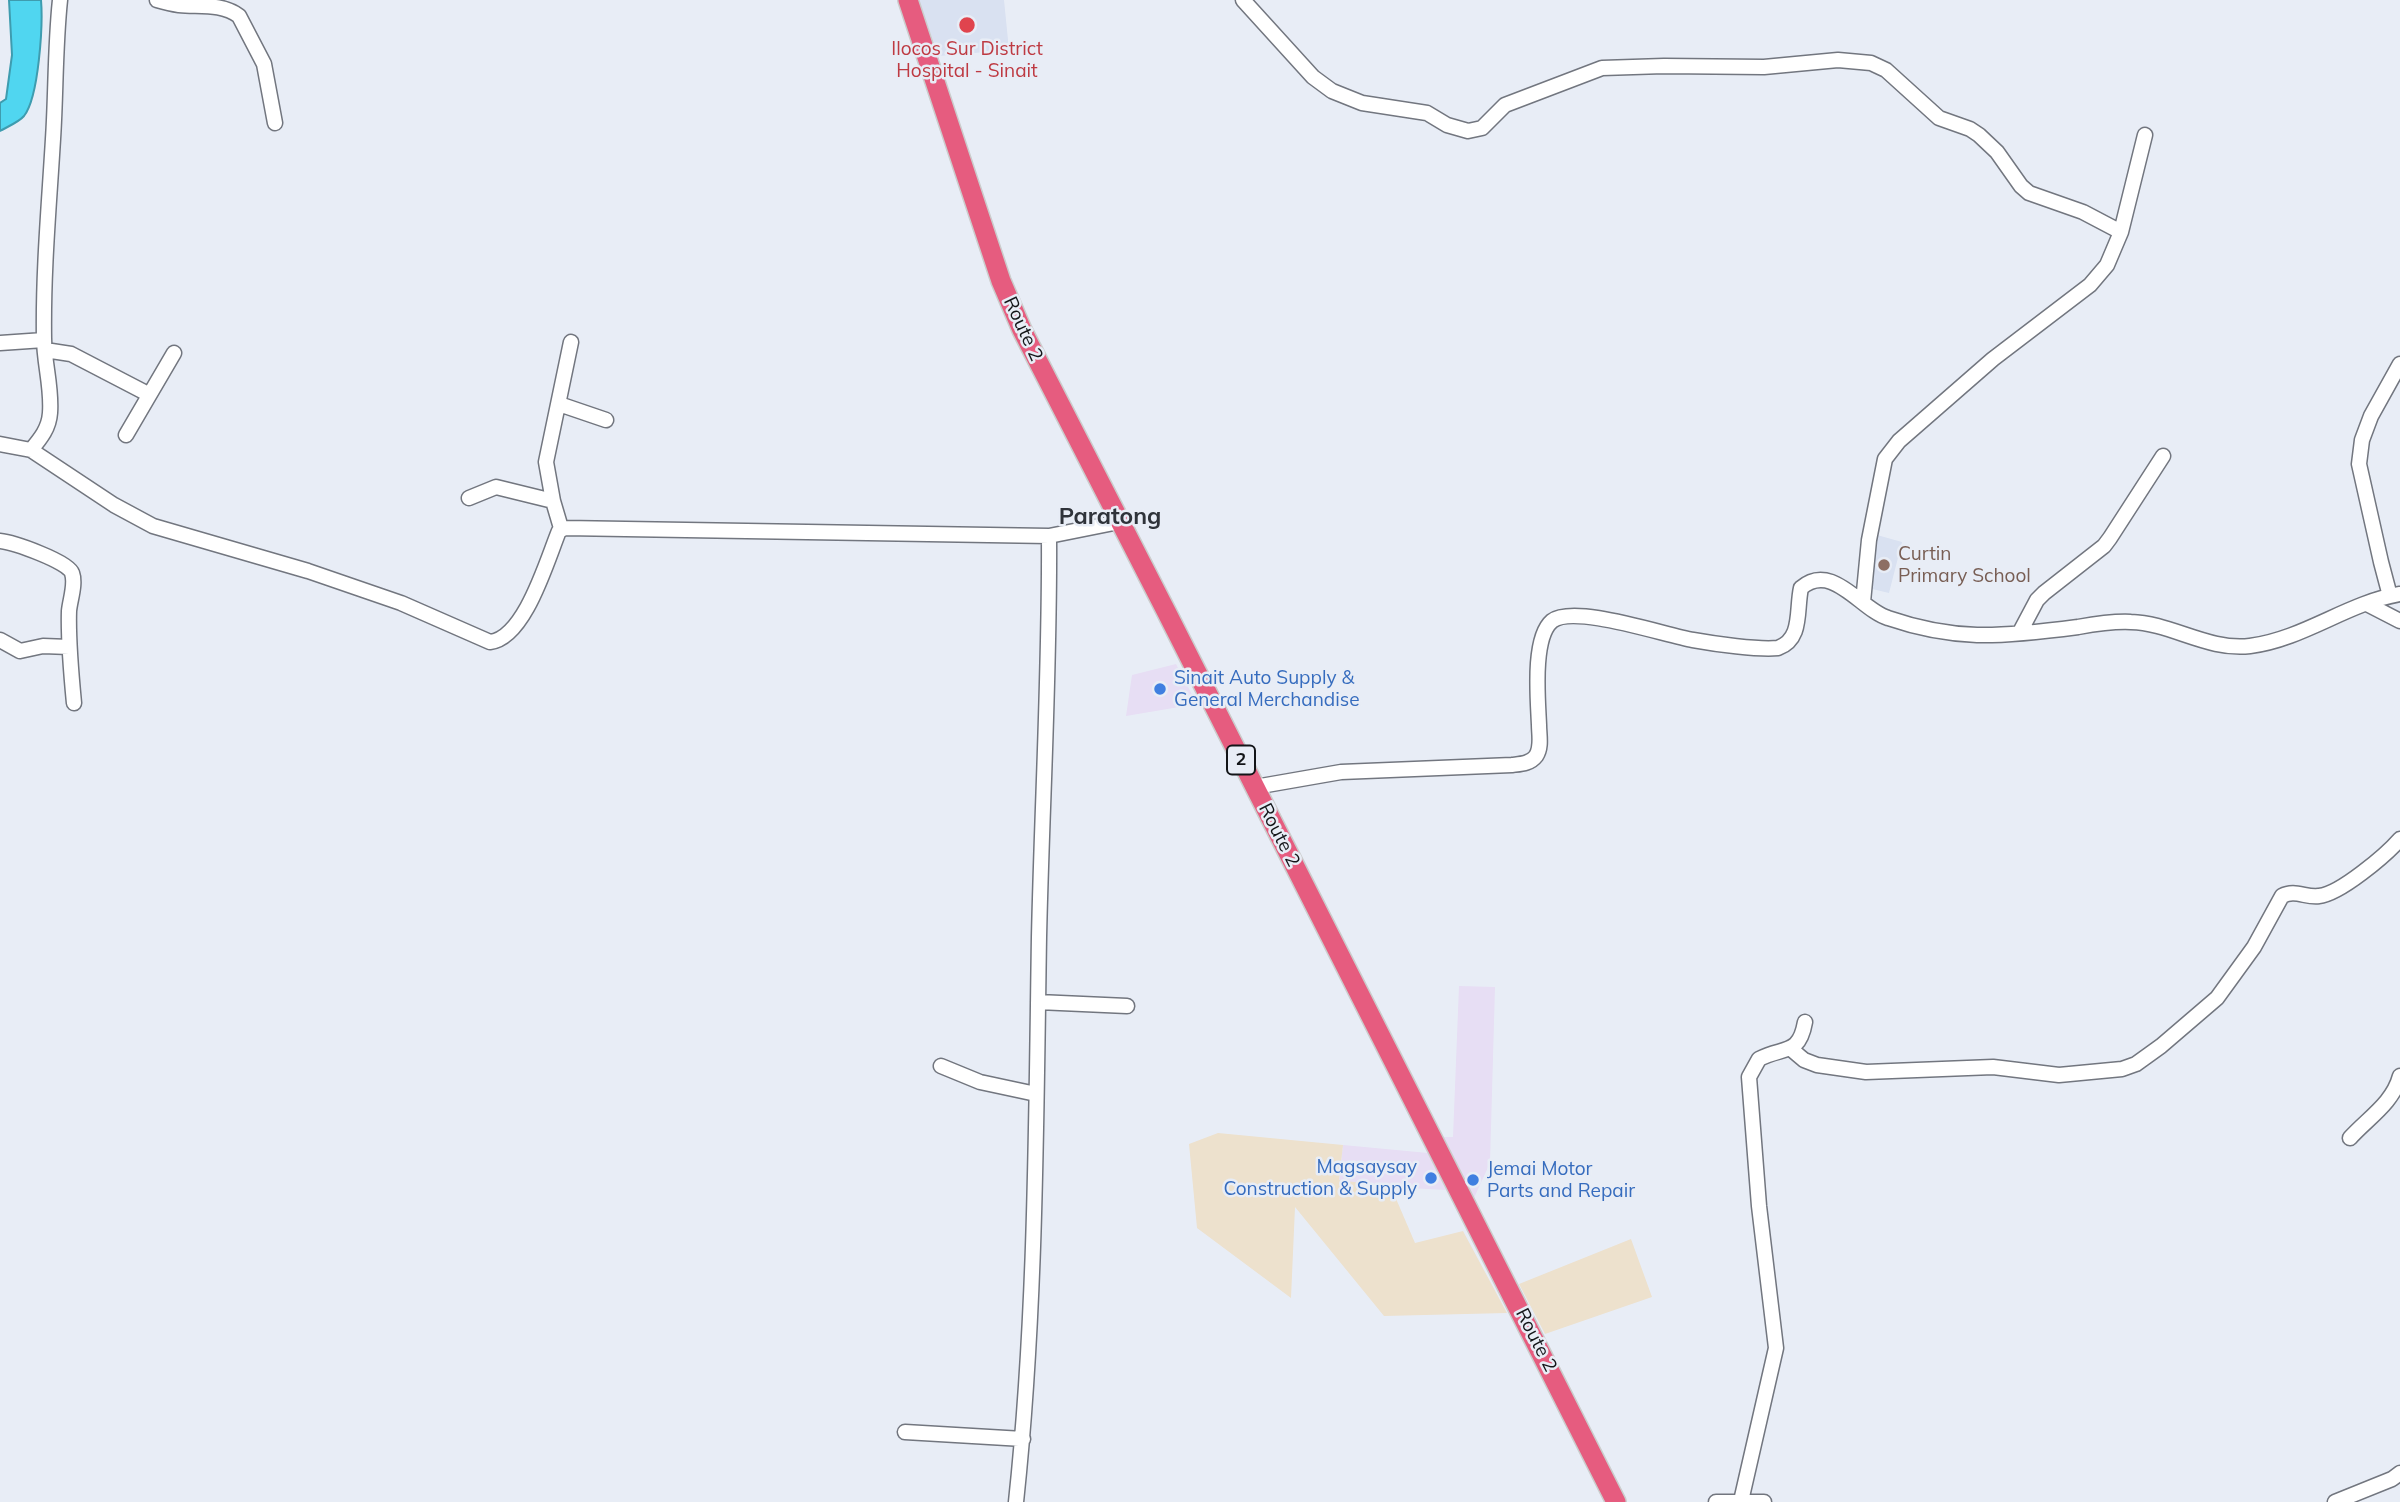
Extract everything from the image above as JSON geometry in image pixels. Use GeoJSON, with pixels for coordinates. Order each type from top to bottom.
{"type":"FeatureCollection","features":[{"type":"Feature","properties":{"kind":"highway","name":"Route 2"},"geometry":{"type":"LineString","coordinates":[[908,0],[1001,281],[1021,330],[1616,1502]]}},
{"type":"Feature","properties":{"kind":"street"},"geometry":{"type":"LineString","coordinates":[[31,450],[47,427],[50,414],[44,345],[46,218],[60,0]]}},
{"type":"Feature","properties":{"kind":"street"},"geometry":{"type":"LineString","coordinates":[[157,0],[180,5],[201,4],[234,12],[239,16],[264,64],[275,123]]}},
{"type":"Feature","properties":{"kind":"street"},"geometry":{"type":"LineString","coordinates":[[1242,0],[1313,77],[1332,91],[1362,103],[1427,113],[1447,125],[1468,131],[1482,128],[1505,105],[1602,68],[1764,67],[1838,60],[1871,63],[1886,70],[1939,118],[1979,135],[1997,152],[2029,193],[2083,212],[2121,232]]}},
{"type":"Feature","properties":{"kind":"street"},"geometry":{"type":"LineString","coordinates":[[1863,602],[1869,540],[1880,477],[1891,450],[1993,359],[2090,285],[2107,265],[2121,232],[2146,135]]}},
{"type":"Feature","properties":{"kind":"street"},"geometry":{"type":"LineString","coordinates":[[0,444],[31,450],[114,505],[153,526],[308,571],[401,603],[490,642],[504,639],[526,610],[561,528],[546,462],[571,342]]}},
{"type":"Feature","properties":{"kind":"street"},"geometry":{"type":"LineString","coordinates":[[0,343],[44,345],[71,354],[148,394]]}},
{"type":"Feature","properties":{"kind":"street"},"geometry":{"type":"LineString","coordinates":[[126,435],[174,353]]}},
{"type":"Feature","properties":{"kind":"street"},"geometry":{"type":"LineString","coordinates":[[1255,787],[1341,772],[1529,762],[1535,757],[1539,746],[1538,679],[1541,636],[1547,627],[1561,616],[1585,616],[1694,640],[1773,648],[1788,643],[1794,636],[1801,588],[1807,583],[1823,580],[1840,585],[1872,611],[1886,618],[1927,629],[1976,635],[2132,622],[2214,643],[2247,646],[2298,634],[2395,595],[2381,562],[2359,464],[2362,440],[2371,416],[2400,364]]}},
{"type":"Feature","properties":{"kind":"street"},"geometry":{"type":"LineString","coordinates":[[559,404],[606,420]]}},
{"type":"Feature","properties":{"kind":"street"},"geometry":{"type":"LineString","coordinates":[[2020,632],[2036,600],[2104,546],[2163,456]]}},
{"type":"Feature","properties":{"kind":"street"},"geometry":{"type":"LineString","coordinates":[[469,498],[496,487],[553,500]]}},
{"type":"Feature","properties":{"kind":"street"},"geometry":{"type":"LineString","coordinates":[[561,528],[1049,536],[1119,522]]}},
{"type":"Feature","properties":{"kind":"street"},"geometry":{"type":"LineString","coordinates":[[1016,1502],[1023,1439],[1033,1236],[1049,536]]}},
{"type":"Feature","properties":{"kind":"street"},"geometry":{"type":"LineString","coordinates":[[0,541],[26,548],[70,569],[73,580],[69,611],[69,647],[74,703]]}},
{"type":"Feature","properties":{"kind":"street"},"geometry":{"type":"LineString","coordinates":[[2367,604],[2400,621]]}},
{"type":"Feature","properties":{"kind":"street"},"geometry":{"type":"LineString","coordinates":[[0,640],[20,651],[43,646],[69,647]]}},
{"type":"Feature","properties":{"kind":"street"},"geometry":{"type":"LineString","coordinates":[[1791,1049],[1804,1060],[1817,1065],[1866,1072],[1993,1067],[2059,1075],[2088,1074],[2130,1067],[2161,1046],[2217,998],[2254,947],[2282,896],[2294,892],[2318,896],[2341,888],[2400,839]]}},
{"type":"Feature","properties":{"kind":"street"},"geometry":{"type":"LineString","coordinates":[[1038,1002],[1127,1006]]}},
{"type":"Feature","properties":{"kind":"street"},"geometry":{"type":"LineString","coordinates":[[1741,1501],[1776,1348],[1759,1206],[1749,1077],[1759,1059],[1791,1049],[1802,1037],[1805,1022]]}},
{"type":"Feature","properties":{"kind":"street"},"geometry":{"type":"LineString","coordinates":[[941,1066],[980,1082],[1036,1094]]}},
{"type":"Feature","properties":{"kind":"street"},"geometry":{"type":"LineString","coordinates":[[2350,1138],[2386,1104],[2393,1095],[2400,1076]]}},
{"type":"Feature","properties":{"kind":"street"},"geometry":{"type":"LineString","coordinates":[[905,1432],[1023,1439]]}},
{"type":"Feature","properties":{"kind":"street"},"geometry":{"type":"LineString","coordinates":[[2334,1502],[2400,1474]]}},
{"type":"Feature","properties":{"kind":"street"},"geometry":{"type":"LineString","coordinates":[[1716,1502],[1764,1502]]}},
{"type":"Feature","properties":{"kind":"shaded area","name":"Ilocos Sur District Hospital - Sinait"},"geometry":{"type":"Polygon","coordinates":[[[918,0],[1004,0],[1009,50],[939,56],[918,0]]]}},
{"type":"Feature","properties":{"kind":"shaded area","name":"Curtin Primary School"},"geometry":{"type":"Polygon","coordinates":[[[1877,535],[1902,542],[1889,593],[1868,588],[1877,535]]]}},
{"type":"Feature","properties":{"kind":"shaded area","name":"Sinait Auto Supply & General Merchandise"},"geometry":{"type":"Polygon","coordinates":[[[1176,664],[1197,704],[1126,716],[1132,675],[1176,664]]]}},
{"type":"Feature","properties":{"kind":"shaded area"},"geometry":{"type":"Polygon","coordinates":[[[1459,986],[1495,987],[1490,1163],[1474,1198],[1442,1137],[1453,1137],[1459,986]]]}},
{"type":"Feature","properties":{"kind":"shaded area"},"geometry":{"type":"Polygon","coordinates":[[[1218,1133],[1343,1145],[1339,1180],[1391,1187],[1415,1243],[1463,1231],[1507,1313],[1384,1316],[1295,1207],[1291,1298],[1197,1228],[1189,1144],[1218,1133]]]}},
{"type":"Feature","properties":{"kind":"shaded area"},"geometry":{"type":"Polygon","coordinates":[[[1343,1145],[1428,1153],[1446,1190],[1339,1181],[1343,1145]]]}},
{"type":"Feature","properties":{"kind":"shaded area"},"geometry":{"type":"Polygon","coordinates":[[[1631,1239],[1652,1297],[1545,1334],[1519,1284],[1631,1239]]]}},
{"type":"Feature","properties":{"kind":"water"},"geometry":{"type":"Polygon","coordinates":[[[9,0],[41,0],[40,42],[29,107],[22,118],[0,131],[0,103],[6,99],[12,55],[9,0]]]}},
{"type":"Feature","properties":{"kind":"place","name":"Ilocos Sur District Hospital - Sinait"},"geometry":{"type":"Point","coordinates":[967,25]}},
{"type":"Feature","properties":{"kind":"place","name":"Curtin Primary School"},"geometry":{"type":"Point","coordinates":[1884,565]}},
{"type":"Feature","properties":{"kind":"place","name":"Sinait Auto Supply & General Merchandise"},"geometry":{"type":"Point","coordinates":[1160,689]}},
{"type":"Feature","properties":{"kind":"place","name":"Magsaysay Construction & Supply"},"geometry":{"type":"Point","coordinates":[1431,1178]}},
{"type":"Feature","properties":{"kind":"place","name":"Jemai Motor Parts and Repair"},"geometry":{"type":"Point","coordinates":[1473,1180]}},
{"type":"Feature","properties":{"kind":"district","name":"Paratong"},"geometry":{"type":"Point","coordinates":[1110,517]}}]}
